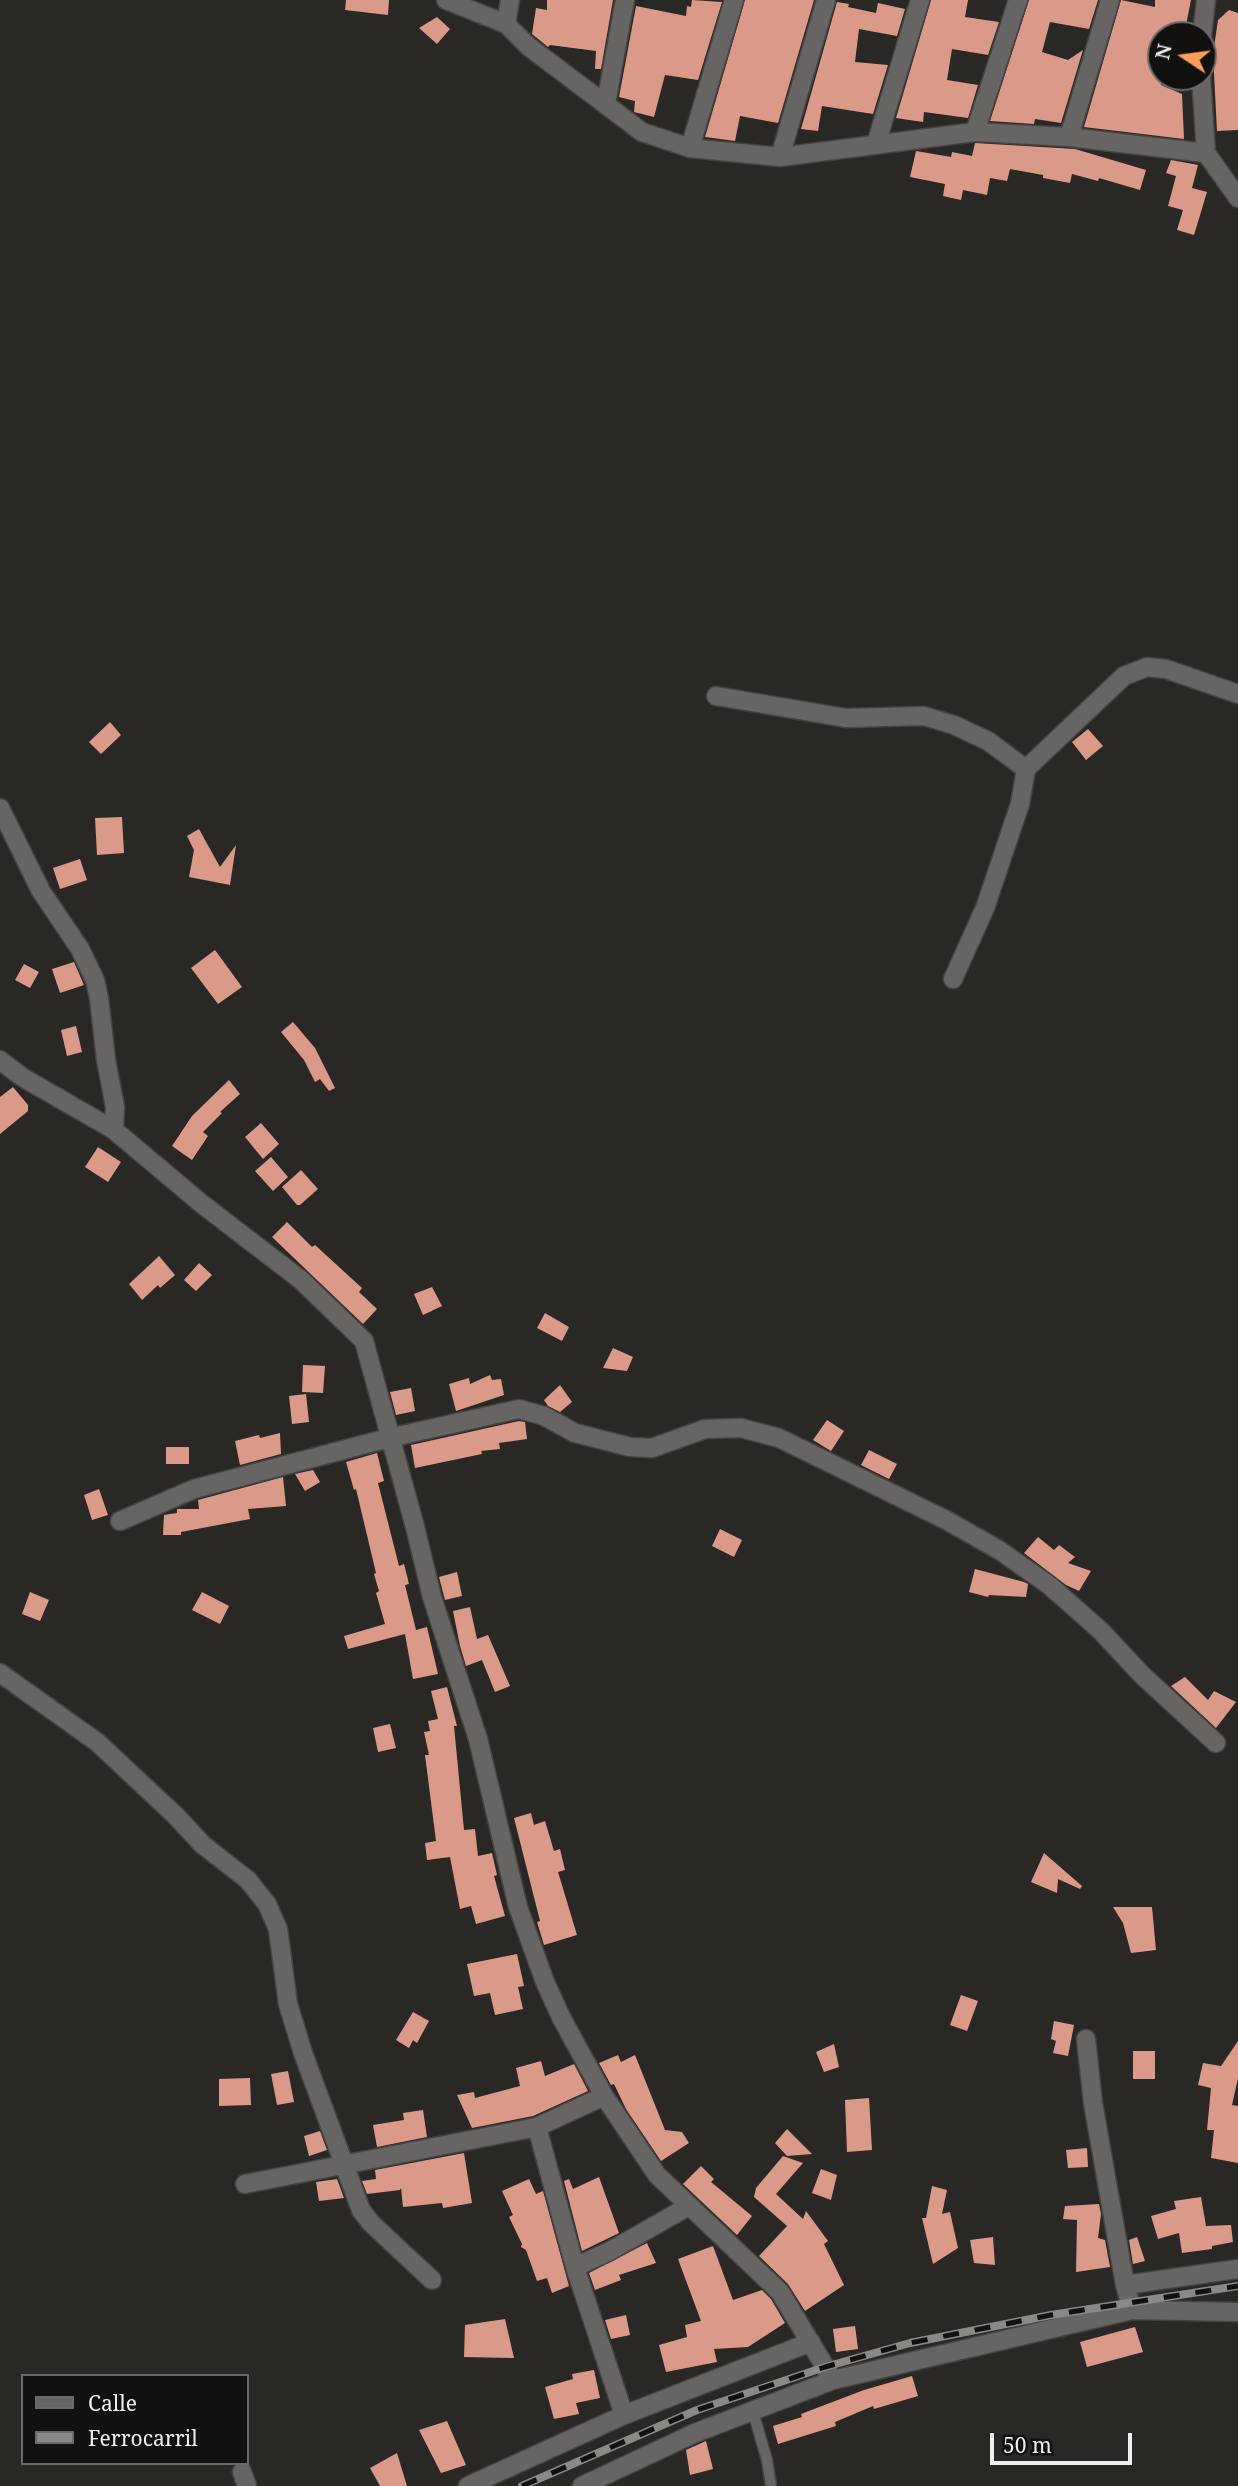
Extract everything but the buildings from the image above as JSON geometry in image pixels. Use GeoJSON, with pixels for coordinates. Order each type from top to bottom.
{"type":"FeatureCollection","features":[{"type":"Feature","properties":{"kind":"street"},"geometry":{"type":"LineString","coordinates":[[446,0],[506,24],[528,46],[642,132],[690,148],[780,157],[975,132],[1069,137],[1206,153]]}},
{"type":"Feature","properties":{"kind":"street"},"geometry":{"type":"LineString","coordinates":[[506,24],[510,0]]}},
{"type":"Feature","properties":{"kind":"street"},"geometry":{"type":"LineString","coordinates":[[606,103],[625,0]]}},
{"type":"Feature","properties":{"kind":"street"},"geometry":{"type":"LineString","coordinates":[[690,148],[734,0]]}},
{"type":"Feature","properties":{"kind":"street"},"geometry":{"type":"LineString","coordinates":[[780,157],[826,0]]}},
{"type":"Feature","properties":{"kind":"street"},"geometry":{"type":"LineString","coordinates":[[876,144],[920,0]]}},
{"type":"Feature","properties":{"kind":"street"},"geometry":{"type":"LineString","coordinates":[[975,132],[1018,0]]}},
{"type":"Feature","properties":{"kind":"street"},"geometry":{"type":"LineString","coordinates":[[1069,137],[1110,0]]}},
{"type":"Feature","properties":{"kind":"street"},"geometry":{"type":"LineString","coordinates":[[1204,21],[1206,0]]}},
{"type":"Feature","properties":{"kind":"street"},"geometry":{"type":"LineString","coordinates":[[1202,91],[1206,153],[1238,198]]}},
{"type":"Feature","properties":{"kind":"street"},"geometry":{"type":"LineString","coordinates":[[953,979],[985,908],[1020,804],[1026,769],[1124,676],[1147,667],[1166,669],[1238,694]]}},
{"type":"Feature","properties":{"kind":"street"},"geometry":{"type":"LineString","coordinates":[[716,696],[846,718],[924,716],[954,725],[988,741],[1026,769]]}},
{"type":"Feature","properties":{"kind":"street"},"geometry":{"type":"LineString","coordinates":[[0,808],[41,891],[80,949],[95,980],[100,998],[106,1060],[115,1107],[114,1130]]}},
{"type":"Feature","properties":{"kind":"street"},"geometry":{"type":"LineString","coordinates":[[0,1060],[22,1077],[114,1130],[202,1204],[301,1280],[364,1341],[432,1597],[478,1739],[518,1906],[545,1982],[604,2096],[657,2175],[780,2292],[833,2380]]}},
{"type":"Feature","properties":{"kind":"street"},"geometry":{"type":"LineString","coordinates":[[120,1521],[194,1489],[389,1438],[519,1409],[544,1416],[575,1433],[630,1447],[652,1448],[705,1429],[741,1428],[779,1438],[946,1520],[999,1550],[1049,1585],[1101,1631],[1142,1675],[1216,1742]]}},
{"type":"Feature","properties":{"kind":"street"},"geometry":{"type":"LineString","coordinates":[[0,1673],[97,1742],[203,1844],[248,1880],[267,1904],[278,1929],[292,2016],[303,2053],[361,2210],[371,2223],[432,2280]]}},
{"type":"Feature","properties":{"kind":"street"},"geometry":{"type":"LineString","coordinates":[[1086,2039],[1093,2103],[1125,2285],[1132,2310]]}},
{"type":"Feature","properties":{"kind":"street"},"geometry":{"type":"LineString","coordinates":[[246,2184],[537,2127],[604,2096]]}},
{"type":"Feature","properties":{"kind":"street"},"geometry":{"type":"LineString","coordinates":[[537,2127],[575,2267],[624,2415]]}},
{"type":"Feature","properties":{"kind":"street"},"geometry":{"type":"LineString","coordinates":[[575,2267],[610,2251],[689,2206]]}},
{"type":"Feature","properties":{"kind":"street"},"geometry":{"type":"LineString","coordinates":[[1125,2285],[1238,2269]]}},
{"type":"Feature","properties":{"kind":"street"},"geometry":{"type":"LineString","coordinates":[[582,2486],[695,2433],[833,2380],[1132,2310],[1238,2312]]}},
{"type":"Feature","properties":{"kind":"street"},"geometry":{"type":"LineString","coordinates":[[468,2486],[624,2415],[811,2342]]}},
{"type":"Feature","properties":{"kind":"lane"},"geometry":{"type":"LineString","coordinates":[[753,2412],[767,2460],[771,2486]]}},
{"type":"Feature","properties":{"kind":"railway"},"geometry":{"type":"LineString","coordinates":[[522,2486],[697,2410],[825,2367],[910,2343],[1051,2315],[1238,2286]]}}]}
